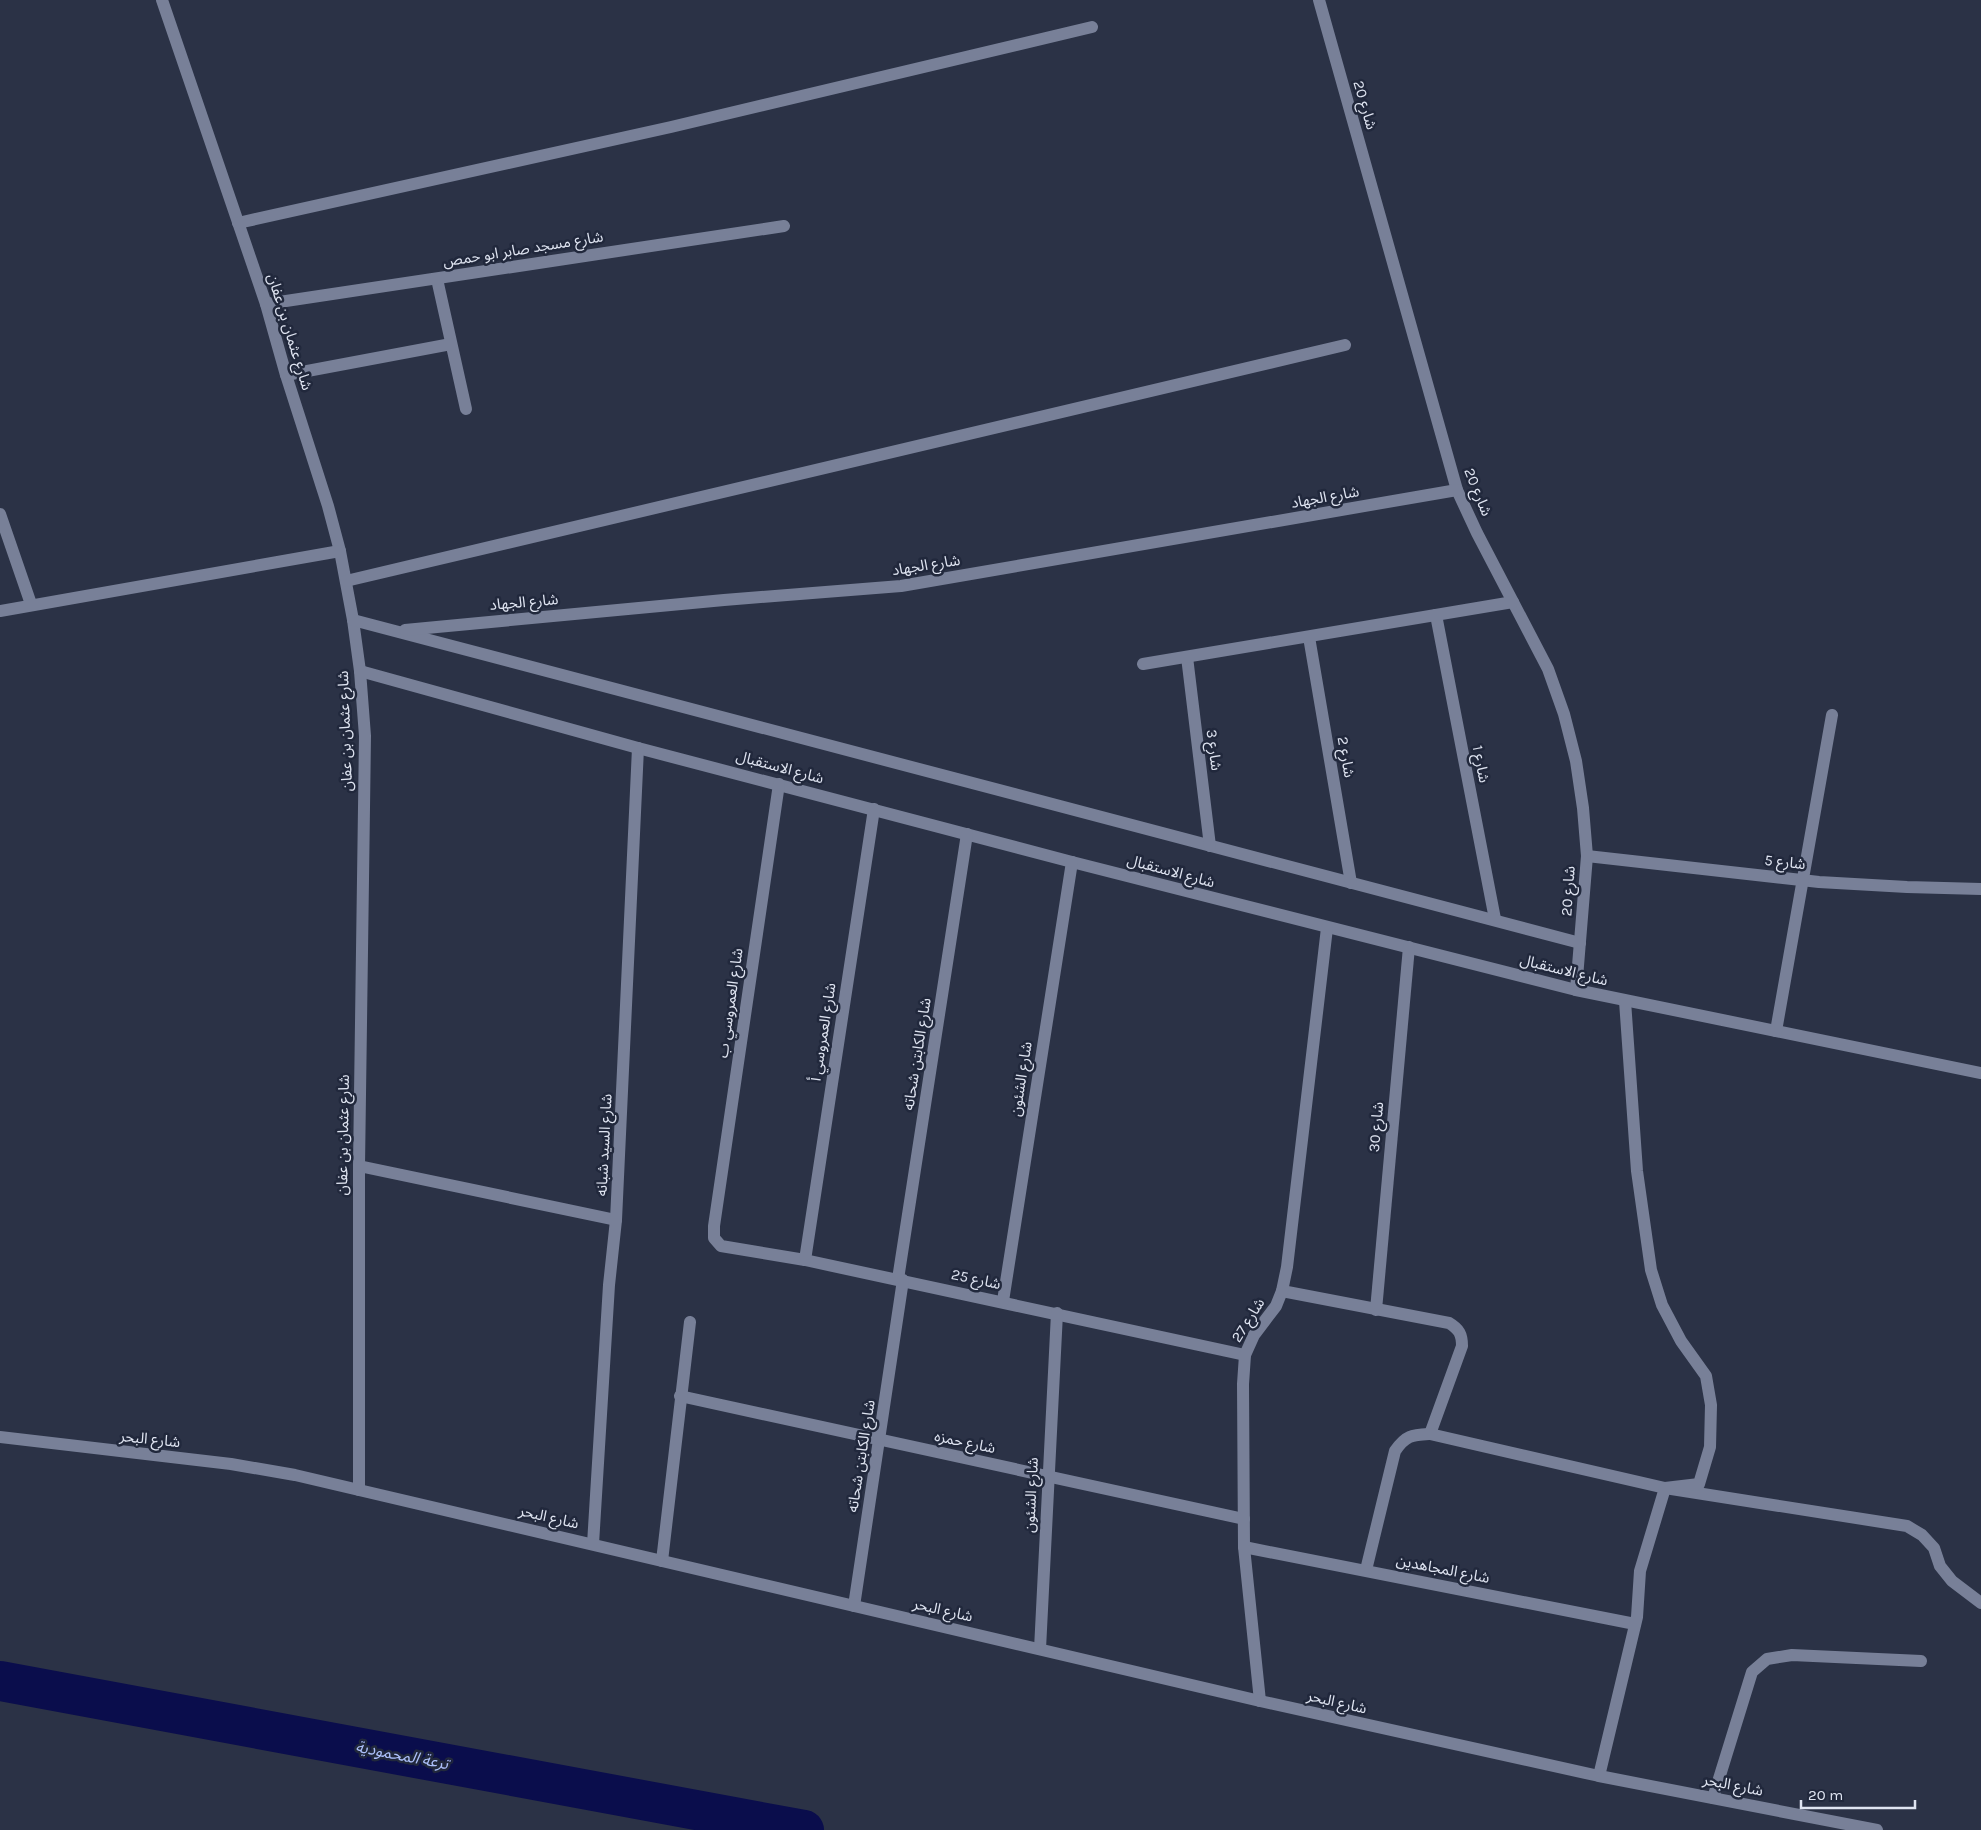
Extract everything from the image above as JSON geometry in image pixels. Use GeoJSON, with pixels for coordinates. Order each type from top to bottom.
{"type":"FeatureCollection","features":[{"type":"Feature","properties":{"kind":"street","name":"شارع عثمان بن عفان"},"geometry":{"type":"LineString","coordinates":[[162,0],[266,304],[286,375],[328,506],[346,581],[360,671],[365,736],[359,1166],[359,1490]]}},
{"type":"Feature","properties":{"kind":"street","name":"شارع 20"},"geometry":{"type":"LineString","coordinates":[[1319,0],[1457,490],[1477,533],[1548,668],[1564,714],[1579,780],[1587,856],[1576,990]]}},
{"type":"Feature","properties":{"kind":"street"},"geometry":{"type":"LineString","coordinates":[[238,223],[671,127],[1092,27]]}},
{"type":"Feature","properties":{"kind":"street","name":"شارع مسجد صابر ابو حمص"},"geometry":{"type":"LineString","coordinates":[[266,304],[784,226]]}},
{"type":"Feature","properties":{"kind":"street"},"geometry":{"type":"LineString","coordinates":[[437,279],[466,409]]}},
{"type":"Feature","properties":{"kind":"street"},"geometry":{"type":"LineString","coordinates":[[286,375],[452,344]]}},
{"type":"Feature","properties":{"kind":"street"},"geometry":{"type":"LineString","coordinates":[[346,581],[1345,344]]}},
{"type":"Feature","properties":{"kind":"street","name":"شارع الجهاد"},"geometry":{"type":"LineString","coordinates":[[394,631],[724,600],[901,586],[1457,490]]}},
{"type":"Feature","properties":{"kind":"street"},"geometry":{"type":"LineString","coordinates":[[0,514],[31,604]]}},
{"type":"Feature","properties":{"kind":"street"},"geometry":{"type":"LineString","coordinates":[[0,610],[340,551]]}},
{"type":"Feature","properties":{"kind":"street"},"geometry":{"type":"LineString","coordinates":[[1144,664],[1513,602]]}},
{"type":"Feature","properties":{"kind":"street","name":"شارع 1"},"geometry":{"type":"LineString","coordinates":[[1436,614],[1495,919]]}},
{"type":"Feature","properties":{"kind":"street","name":"شارع الاستقبال"},"geometry":{"type":"LineString","coordinates":[[353,620],[1580,942]]}},
{"type":"Feature","properties":{"kind":"street","name":"شارع 2"},"geometry":{"type":"LineString","coordinates":[[1309,637],[1351,882]]}},
{"type":"Feature","properties":{"kind":"street","name":"شارع 3"},"geometry":{"type":"LineString","coordinates":[[1186,657],[1210,846]]}},
{"type":"Feature","properties":{"kind":"street","name":"شارع الاستقبال"},"geometry":{"type":"LineString","coordinates":[[360,671],[638,748],[874,808],[1072,862],[1576,990],[1981,1073]]}},
{"type":"Feature","properties":{"kind":"street"},"geometry":{"type":"LineString","coordinates":[[1776,1031],[1832,715]]}},
{"type":"Feature","properties":{"kind":"street","name":"شارع السيد شبانه"},"geometry":{"type":"LineString","coordinates":[[593,1544],[616,1220],[638,748]]}},
{"type":"Feature","properties":{"kind":"street","name":"شارع العمروسي ب"},"geometry":{"type":"LineString","coordinates":[[714,1226],[779,784]]}},
{"type":"Feature","properties":{"kind":"street","name":"شارع العمروسي أ"},"geometry":{"type":"LineString","coordinates":[[805,1260],[874,808]]}},
{"type":"Feature","properties":{"kind":"street","name":"شارع الكابتن شحاته"},"geometry":{"type":"LineString","coordinates":[[854,1606],[880,1440],[901,1280],[967,834]]}},
{"type":"Feature","properties":{"kind":"street","name":"شارع 5"},"geometry":{"type":"LineString","coordinates":[[1587,856],[1803,880],[1907,887],[1981,889]]}},
{"type":"Feature","properties":{"kind":"street","name":"شارع الشئون"},"geometry":{"type":"LineString","coordinates":[[1003,1301],[1072,862]]}},
{"type":"Feature","properties":{"kind":"street","name":"شارع 27"},"geometry":{"type":"LineString","coordinates":[[1260,1702],[1244,1546],[1243,1384],[1245,1355],[1254,1335],[1276,1306],[1282,1291],[1287,1267],[1326,928]]}},
{"type":"Feature","properties":{"kind":"street","name":"شارع 30"},"geometry":{"type":"LineString","coordinates":[[1376,1310],[1409,947]]}},
{"type":"Feature","properties":{"kind":"street"},"geometry":{"type":"LineString","coordinates":[[1625,1001],[1637,1171],[1651,1270],[1662,1305],[1680,1341],[1706,1376],[1711,1405],[1710,1446],[1698,1484],[1665,1488]]}},
{"type":"Feature","properties":{"kind":"street"},"geometry":{"type":"LineString","coordinates":[[359,1166],[616,1220]]}},
{"type":"Feature","properties":{"kind":"street","name":"شارع 25"},"geometry":{"type":"LineString","coordinates":[[714,1226],[714,1238],[721,1246],[805,1260],[1003,1301],[1245,1355]]}},
{"type":"Feature","properties":{"kind":"street"},"geometry":{"type":"LineString","coordinates":[[1282,1291],[1449,1324],[1458,1328],[1462,1337],[1462,1346],[1430,1434]]}},
{"type":"Feature","properties":{"kind":"street","name":"شارع الشئون"},"geometry":{"type":"LineString","coordinates":[[1040,1649],[1057,1313]]}},
{"type":"Feature","properties":{"kind":"street"},"geometry":{"type":"LineString","coordinates":[[662,1561],[690,1322]]}},
{"type":"Feature","properties":{"kind":"street","name":"شارع حمزه"},"geometry":{"type":"LineString","coordinates":[[680,1396],[1244,1519]]}},
{"type":"Feature","properties":{"kind":"street"},"geometry":{"type":"LineString","coordinates":[[1366,1570],[1395,1451],[1402,1440],[1414,1435],[1430,1434],[1665,1488],[1907,1526],[1922,1535],[1934,1548],[1940,1566],[1952,1581],[1981,1603]]}},
{"type":"Feature","properties":{"kind":"street","name":"شارع البحر"},"geometry":{"type":"LineString","coordinates":[[0,1437],[231,1464],[296,1474],[1260,1702],[1599,1776],[1877,1830]]}},
{"type":"Feature","properties":{"kind":"street"},"geometry":{"type":"LineString","coordinates":[[1599,1776],[1635,1624],[1640,1571],[1665,1488]]}},
{"type":"Feature","properties":{"kind":"street","name":"شارع المجاهدين"},"geometry":{"type":"LineString","coordinates":[[1244,1546],[1635,1624]]}},
{"type":"Feature","properties":{"kind":"street"},"geometry":{"type":"LineString","coordinates":[[1713,1798],[1752,1672],[1767,1659],[1792,1655],[1921,1661]]}},
{"type":"Feature","properties":{"kind":"waterway","name":"ترعة المحمودية"},"geometry":{"type":"LineString","coordinates":[[0,1681],[804,1830]]}}]}
